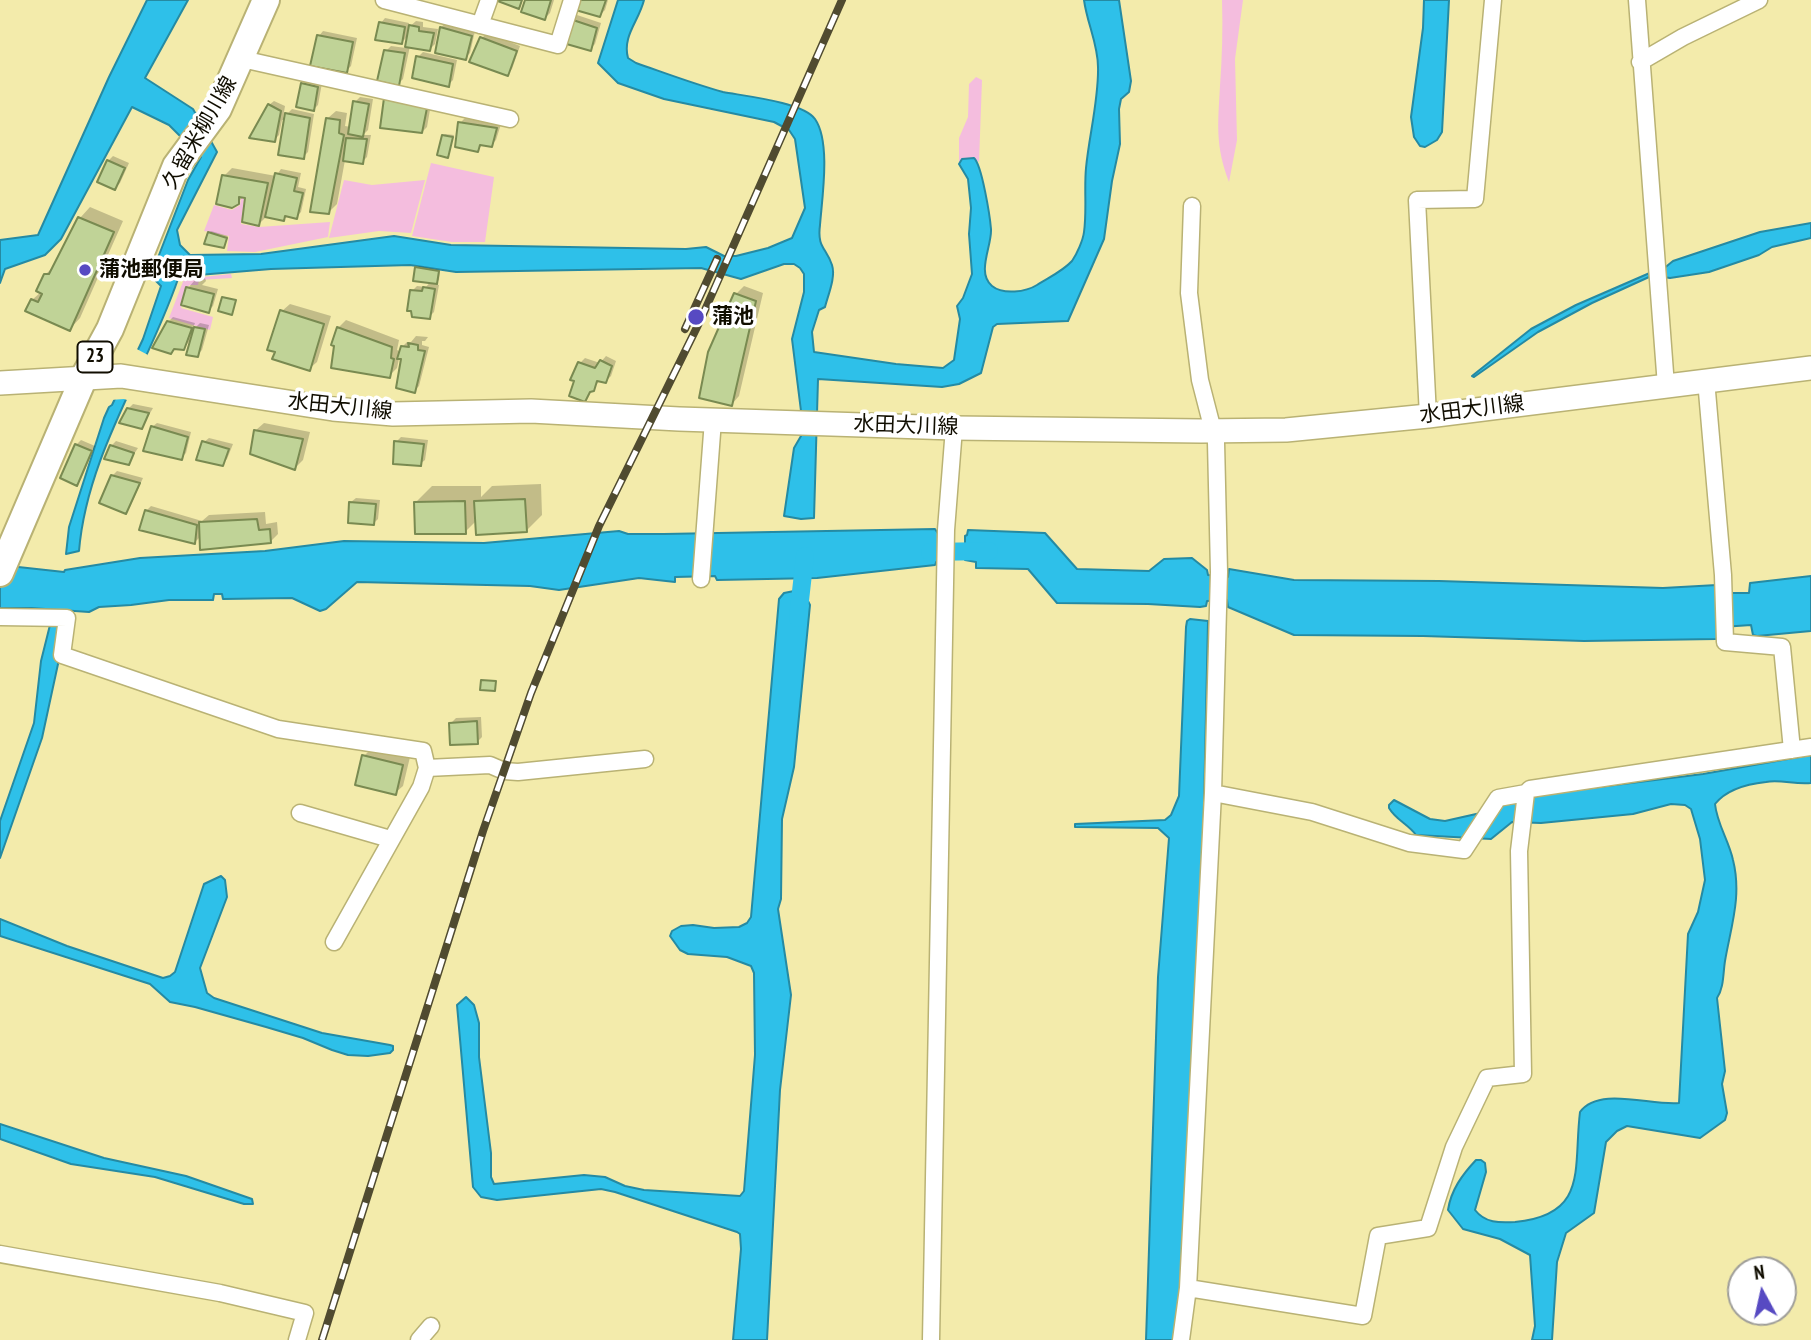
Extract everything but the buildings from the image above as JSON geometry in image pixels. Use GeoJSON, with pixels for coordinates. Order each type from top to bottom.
{"type":"FeatureCollection","features":[{"type":"Feature","properties":{"kind":"main road","name":"久留米柳川線"},"geometry":{"type":"LineString","coordinates":[[3,562],[84,377],[110,329],[176,166],[218,108],[267,0]]}},
{"type":"Feature","properties":{"kind":"main road","name":"水田大川線"},"geometry":{"type":"LineString","coordinates":[[0,383],[84,377],[130,377],[333,409],[393,414],[531,411],[954,428],[1286,430],[1428,416],[1811,368]]}},
{"type":"Feature","properties":{"kind":"street"},"geometry":{"type":"LineString","coordinates":[[384,0],[558,45],[572,0]]}},
{"type":"Feature","properties":{"kind":"street"},"geometry":{"type":"LineString","coordinates":[[480,25],[489,0]]}},
{"type":"Feature","properties":{"kind":"street"},"geometry":{"type":"LineString","coordinates":[[1428,416],[1417,200],[1475,199],[1493,0]]}},
{"type":"Feature","properties":{"kind":"street"},"geometry":{"type":"LineString","coordinates":[[1636,0],[1667,386]]}},
{"type":"Feature","properties":{"kind":"street"},"geometry":{"type":"LineString","coordinates":[[1640,62],[1683,37],[1759,0]]}},
{"type":"Feature","properties":{"kind":"street"},"geometry":{"type":"LineString","coordinates":[[242,59],[510,118]]}},
{"type":"Feature","properties":{"kind":"street"},"geometry":{"type":"LineString","coordinates":[[1181,1340],[1188,1288],[1213,793],[1219,572],[1215,430],[1211,424],[1200,380],[1189,293],[1192,206]]}},
{"type":"Feature","properties":{"kind":"street"},"geometry":{"type":"LineString","coordinates":[[1706,380],[1723,575],[1725,642],[1782,647],[1792,750]]}},
{"type":"Feature","properties":{"kind":"street"},"geometry":{"type":"LineString","coordinates":[[701,579],[713,420]]}},
{"type":"Feature","properties":{"kind":"street"},"geometry":{"type":"LineString","coordinates":[[931,1340],[946,530],[954,428]]}},
{"type":"Feature","properties":{"kind":"street"},"geometry":{"type":"LineString","coordinates":[[0,617],[66,618],[62,655],[278,729],[423,751],[427,768],[421,787],[334,942]]}},
{"type":"Feature","properties":{"kind":"street"},"geometry":{"type":"LineString","coordinates":[[1213,793],[1312,813],[1409,843],[1464,850],[1498,798],[1526,793],[1530,789],[1811,747]]}},
{"type":"Feature","properties":{"kind":"street"},"geometry":{"type":"LineString","coordinates":[[427,768],[490,765],[504,771],[519,772],[645,759]]}},
{"type":"Feature","properties":{"kind":"street"},"geometry":{"type":"LineString","coordinates":[[1188,1288],[1363,1316],[1378,1236],[1428,1228],[1454,1147],[1487,1078],[1523,1074],[1519,851],[1526,793]]}},
{"type":"Feature","properties":{"kind":"street"},"geometry":{"type":"LineString","coordinates":[[300,813],[390,839]]}},
{"type":"Feature","properties":{"kind":"street"},"geometry":{"type":"LineString","coordinates":[[0,1254],[220,1293],[305,1314],[297,1340]]}},
{"type":"Feature","properties":{"kind":"street"},"geometry":{"type":"LineString","coordinates":[[418,1340],[431,1326]]}},
{"type":"Feature","properties":{"kind":"shaded area"},"geometry":{"type":"Polygon","coordinates":[[[1222,0],[1243,0],[1235,59],[1237,140],[1229,182],[1221,157],[1218,134],[1222,0]]]}},
{"type":"Feature","properties":{"kind":"shaded area"},"geometry":{"type":"Polygon","coordinates":[[[976,77],[982,80],[979,162],[974,158],[962,159],[959,164],[959,138],[968,117],[969,84],[976,77]]]}},
{"type":"Feature","properties":{"kind":"shaded area"},"geometry":{"type":"Polygon","coordinates":[[[431,163],[494,177],[485,242],[452,242],[412,236],[431,163]]]}},
{"type":"Feature","properties":{"kind":"shaded area"},"geometry":{"type":"Polygon","coordinates":[[[344,180],[372,185],[425,180],[411,233],[379,231],[329,238],[344,180]]]}},
{"type":"Feature","properties":{"kind":"shaded area"},"geometry":{"type":"Polygon","coordinates":[[[241,198],[244,199],[241,224],[259,227],[330,222],[328,237],[255,252],[227,251],[229,236],[204,231],[214,205],[232,210],[240,205],[241,198]]]}},
{"type":"Feature","properties":{"kind":"shaded area"},"geometry":{"type":"Polygon","coordinates":[[[231,274],[232,278],[199,280],[198,285],[189,285],[181,308],[213,317],[210,330],[169,318],[184,279],[231,274]]]}},
{"type":"Feature","properties":{"kind":"water"},"geometry":{"type":"Polygon","coordinates":[[[147,0],[188,0],[145,78],[193,109],[217,152],[177,230],[180,245],[190,255],[261,254],[394,236],[451,245],[686,249],[706,247],[724,256],[736,256],[768,248],[792,238],[805,208],[795,139],[789,130],[774,122],[664,99],[618,83],[598,63],[618,0],[644,0],[627,43],[628,58],[712,89],[799,108],[815,119],[820,129],[824,170],[819,233],[832,265],[833,275],[825,307],[819,310],[812,332],[814,352],[943,368],[954,360],[960,319],[957,306],[972,274],[969,234],[971,208],[968,179],[959,164],[962,159],[974,158],[985,192],[991,229],[985,267],[987,281],[1002,291],[1015,292],[1032,287],[1072,261],[1084,232],[1086,168],[1098,67],[1084,0],[1119,0],[1131,81],[1129,92],[1121,99],[1119,109],[1120,144],[1104,239],[1068,321],[997,324],[993,327],[981,373],[959,384],[942,387],[818,379],[814,518],[784,516],[794,448],[801,436],[801,411],[792,339],[804,292],[804,274],[794,264],[784,264],[741,279],[701,268],[456,272],[410,265],[271,269],[186,276],[178,279],[93,480],[79,551],[66,554],[69,527],[104,418],[143,339],[161,286],[156,281],[154,268],[188,180],[201,157],[169,125],[132,107],[61,239],[45,255],[5,269],[0,283],[0,240],[38,235],[147,0]]]}},
{"type":"Feature","properties":{"kind":"water"},"geometry":{"type":"Polygon","coordinates":[[[1424,0],[1449,0],[1442,132],[1437,140],[1425,147],[1420,146],[1414,137],[1411,117],[1424,0]]]}},
{"type":"Feature","properties":{"kind":"water"},"geometry":{"type":"Polygon","coordinates":[[[1811,223],[1811,238],[1772,247],[1759,255],[1709,272],[1663,277],[1662,270],[1673,261],[1760,232],[1811,223]]]}},
{"type":"Feature","properties":{"kind":"water"},"geometry":{"type":"Polygon","coordinates":[[[1652,272],[1649,277],[1538,332],[1472,376],[1531,329],[1576,305],[1652,272]]]}},
{"type":"Feature","properties":{"kind":"water"},"geometry":{"type":"Polygon","coordinates":[[[935,529],[939,535],[943,559],[937,560],[935,565],[817,578],[717,580],[715,576],[675,577],[675,582],[639,578],[559,590],[530,586],[357,582],[326,609],[320,611],[292,598],[223,599],[222,594],[214,594],[213,600],[169,600],[99,607],[89,612],[0,608],[0,565],[64,572],[140,558],[265,551],[344,541],[484,543],[619,531],[628,534],[664,534],[935,529]]]}},
{"type":"Feature","properties":{"kind":"water"},"geometry":{"type":"Polygon","coordinates":[[[968,530],[1045,533],[1077,569],[1149,571],[1164,559],[1192,558],[1207,570],[1208,575],[1228,577],[1229,569],[1294,580],[1439,581],[1663,588],[1717,585],[1720,593],[1749,593],[1750,583],[1811,576],[1811,631],[1757,636],[1753,635],[1751,625],[1722,627],[1722,636],[1716,639],[1584,641],[1294,635],[1228,607],[1227,600],[1207,601],[1206,606],[1200,607],[1057,603],[1028,569],[976,568],[976,562],[965,560],[965,536],[968,530]]]}},
{"type":"Feature","properties":{"kind":"water"},"geometry":{"type":"Polygon","coordinates":[[[794,591],[806,597],[810,605],[794,767],[782,819],[781,899],[778,909],[791,995],[780,1090],[767,1340],[733,1340],[741,1249],[740,1234],[737,1232],[601,1189],[497,1200],[481,1197],[473,1187],[457,1005],[466,997],[474,1005],[479,1023],[479,1057],[491,1153],[491,1177],[494,1184],[584,1175],[605,1177],[625,1186],[644,1190],[740,1196],[744,1191],[755,1055],[754,973],[751,966],[727,957],[688,954],[680,950],[670,936],[672,931],[681,926],[739,927],[751,917],[779,599],[784,593],[794,591]]]}},
{"type":"Feature","properties":{"kind":"water"},"geometry":{"type":"Polygon","coordinates":[[[1190,619],[1208,621],[1202,896],[1181,1340],[1146,1340],[1158,977],[1169,838],[1158,828],[1075,827],[1075,824],[1165,820],[1171,815],[1179,796],[1186,627],[1190,619]]]}},
{"type":"Feature","properties":{"kind":"water"},"geometry":{"type":"Polygon","coordinates":[[[50,625],[66,627],[42,738],[0,858],[0,821],[34,723],[41,661],[50,625]]]}},
{"type":"Feature","properties":{"kind":"water"},"geometry":{"type":"Polygon","coordinates":[[[1811,755],[1811,783],[1771,781],[1752,784],[1731,791],[1715,804],[1733,860],[1736,886],[1735,911],[1722,985],[1717,998],[1725,1071],[1722,1084],[1727,1113],[1725,1120],[1700,1138],[1627,1126],[1606,1142],[1594,1213],[1566,1233],[1557,1262],[1552,1340],[1532,1340],[1535,1326],[1530,1255],[1500,1239],[1463,1229],[1448,1210],[1452,1196],[1466,1171],[1476,1160],[1481,1160],[1485,1163],[1486,1172],[1475,1210],[1479,1214],[1488,1220],[1503,1222],[1539,1218],[1555,1210],[1566,1199],[1573,1185],[1580,1112],[1589,1104],[1612,1099],[1679,1103],[1688,934],[1698,912],[1705,880],[1700,839],[1691,809],[1685,805],[1671,804],[1633,814],[1541,823],[1512,822],[1491,839],[1416,835],[1395,816],[1389,805],[1394,800],[1430,819],[1445,821],[1485,812],[1518,800],[1559,792],[1703,774],[1811,755]]]}},
{"type":"Feature","properties":{"kind":"water"},"geometry":{"type":"Polygon","coordinates":[[[221,876],[225,880],[227,897],[200,968],[207,993],[214,998],[322,1033],[393,1046],[390,1053],[348,1055],[303,1038],[170,1002],[150,984],[0,936],[0,919],[67,946],[163,978],[175,972],[204,884],[221,876]]]}},
{"type":"Feature","properties":{"kind":"water"},"geometry":{"type":"Polygon","coordinates":[[[0,1124],[104,1158],[186,1176],[252,1199],[253,1204],[244,1204],[155,1177],[71,1164],[0,1139],[0,1124]]]}},
{"type":"Feature","properties":{"kind":"pier"},"geometry":{"type":"Polygon","coordinates":[[[133,347],[148,355],[130,401],[110,400],[133,347]]]}},
{"type":"Feature","properties":{"kind":"waterway"},"geometry":{"type":"LineString","coordinates":[[930,552],[989,551]]}},
{"type":"Feature","properties":{"kind":"waterway"},"geometry":{"type":"LineString","coordinates":[[798,618],[805,556]]}},
{"type":"Feature","properties":{"kind":"railway"},"geometry":{"type":"LineString","coordinates":[[322,1340],[483,831],[531,693],[599,526],[701,319],[842,0]]}},
{"type":"Feature","properties":{"kind":"railway"},"geometry":{"type":"LineString","coordinates":[[685,329],[717,259]]}},
{"type":"Feature","properties":{"kind":"place","name":"蒲池郵便局"},"geometry":{"type":"Point","coordinates":[85,270]}},
{"type":"Feature","properties":{"kind":"place","name":"蒲池"},"geometry":{"type":"Point","coordinates":[696,317]}}]}
